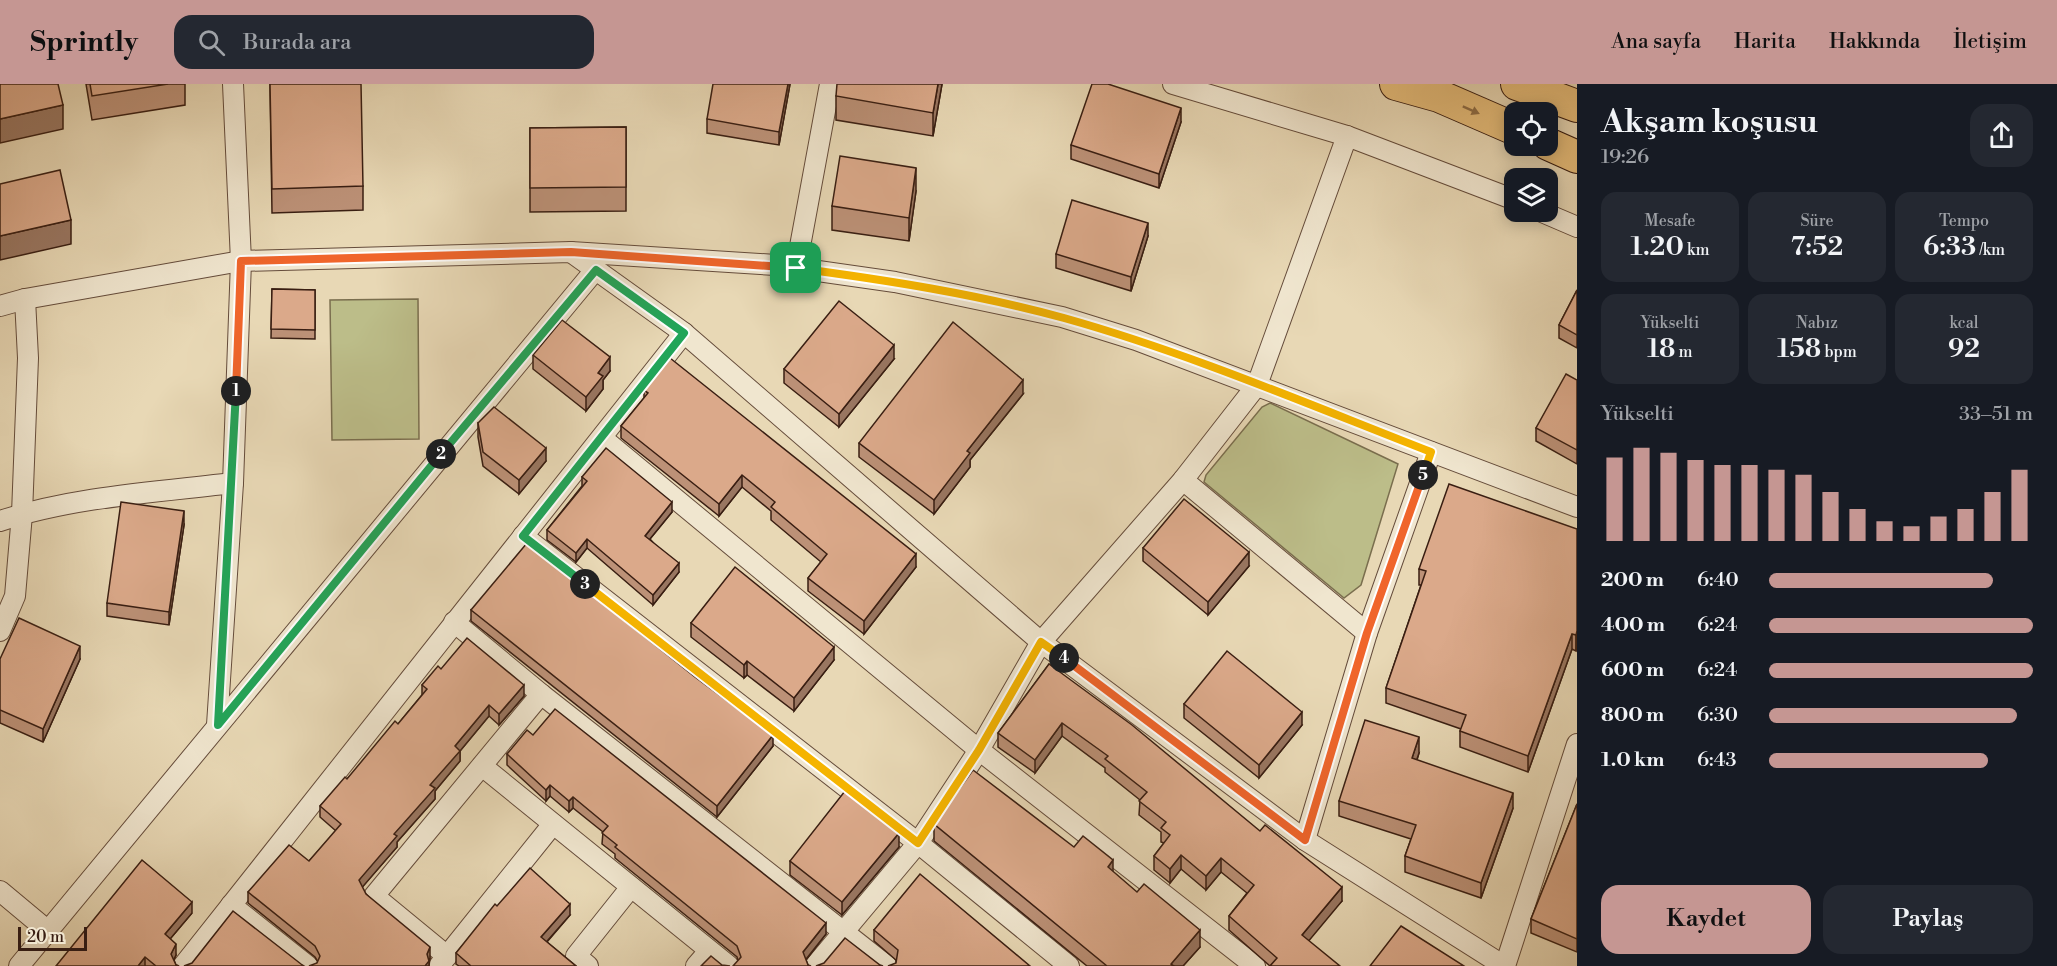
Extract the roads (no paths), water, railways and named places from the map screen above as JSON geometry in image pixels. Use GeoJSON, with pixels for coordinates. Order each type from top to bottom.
{"type":"FeatureCollection","features":[{"type":"Feature","properties":{"kind":"highway"},"geometry":{"type":"LineString","coordinates":[[1396,84],[1439,96],[1504,124]]}},
{"type":"Feature","properties":{"kind":"highway"},"geometry":{"type":"LineString","coordinates":[[1517,84],[1577,106]]}},
{"type":"Feature","properties":{"kind":"highway"},"geometry":{"type":"LineString","coordinates":[[1558,148],[1577,157]]}},
{"type":"Feature","properties":{"kind":"street"},"geometry":{"type":"LineString","coordinates":[[218,725],[233,483],[241,261],[233,84]]}},
{"type":"Feature","properties":{"kind":"street"},"geometry":{"type":"LineString","coordinates":[[796,268],[830,84]]}},
{"type":"Feature","properties":{"kind":"street"},"geometry":{"type":"LineString","coordinates":[[1173,84],[1347,136],[1504,196]]}},
{"type":"Feature","properties":{"kind":"street"},"geometry":{"type":"LineString","coordinates":[[815,966],[918,843],[979,750],[1041,642],[1183,480],[1257,385],[1347,136]]}},
{"type":"Feature","properties":{"kind":"street"},"geometry":{"type":"LineString","coordinates":[[1558,219],[1577,227]]}},
{"type":"Feature","properties":{"kind":"street"},"geometry":{"type":"LineString","coordinates":[[571,252],[684,333],[1041,642],[1305,840],[1504,966],[1573,770],[1577,744]]}},
{"type":"Feature","properties":{"kind":"street"},"geometry":{"type":"LineString","coordinates":[[0,306],[25,299],[241,261],[571,252],[796,268],[895,282],[1062,317],[1136,340],[1577,507]]}},
{"type":"Feature","properties":{"kind":"street"},"geometry":{"type":"LineString","coordinates":[[19,966],[596,270]]}},
{"type":"Feature","properties":{"kind":"street"},"geometry":{"type":"LineString","coordinates":[[0,632],[15,596],[22,514],[28,358],[25,299]]}},
{"type":"Feature","properties":{"kind":"street"},"geometry":{"type":"LineString","coordinates":[[183,966],[684,333]]}},
{"type":"Feature","properties":{"kind":"street"},"geometry":{"type":"LineString","coordinates":[[602,438],[979,750],[1256,966]]}},
{"type":"Feature","properties":{"kind":"street"},"geometry":{"type":"LineString","coordinates":[[1305,840],[1367,633],[1431,452]]}},
{"type":"Feature","properties":{"kind":"street"},"geometry":{"type":"LineString","coordinates":[[1183,480],[1367,633]]}},
{"type":"Feature","properties":{"kind":"street"},"geometry":{"type":"LineString","coordinates":[[0,521],[22,514],[131,495],[233,483]]}},
{"type":"Feature","properties":{"kind":"street"},"geometry":{"type":"LineString","coordinates":[[523,536],[918,843],[1069,966]]}},
{"type":"Feature","properties":{"kind":"street"},"geometry":{"type":"LineString","coordinates":[[454,622],[541,694],[887,966]]}},
{"type":"Feature","properties":{"kind":"street"},"geometry":{"type":"LineString","coordinates":[[541,694],[374,896],[443,961],[553,824]]}},
{"type":"Feature","properties":{"kind":"street"},"geometry":{"type":"LineString","coordinates":[[482,766],[729,966]]}},
{"type":"Feature","properties":{"kind":"street"},"geometry":{"type":"LineString","coordinates":[[588,966],[576,956],[631,887]]}},
{"type":"Feature","properties":{"kind":"street"},"geometry":{"type":"LineString","coordinates":[[0,891],[48,931]]}},
{"type":"Feature","properties":{"kind":"street"},"geometry":{"type":"LineString","coordinates":[[231,905],[308,966]]}},
{"type":"Feature","properties":{"kind":"street"},"geometry":{"type":"LineString","coordinates":[[696,966],[709,951]]}}]}
